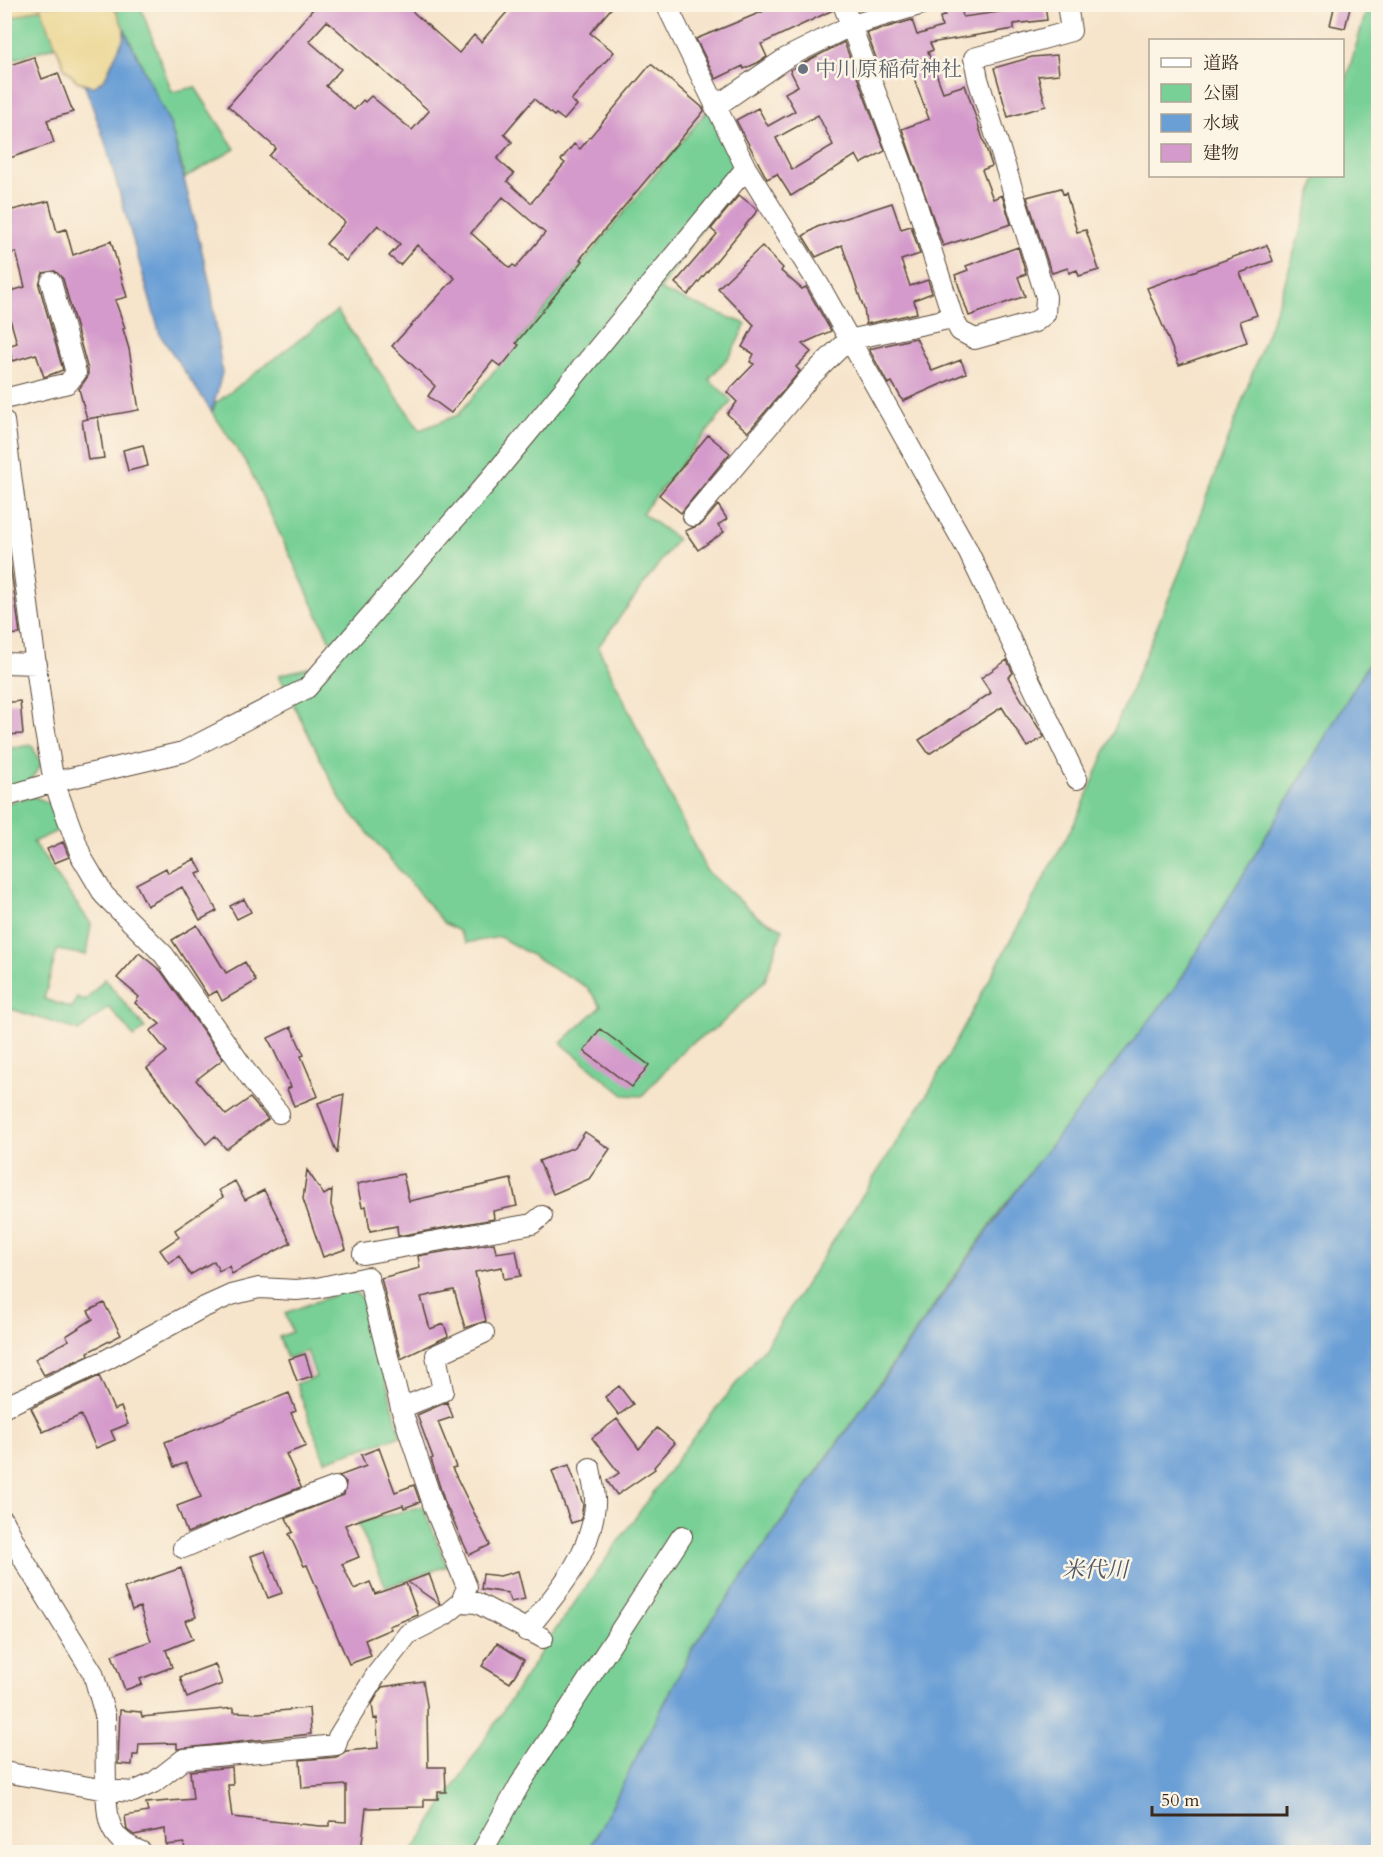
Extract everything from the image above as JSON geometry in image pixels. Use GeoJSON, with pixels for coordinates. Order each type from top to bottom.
{"type":"FeatureCollection","features":[{"type":"Feature","properties":{"kind":"street"},"geometry":{"type":"LineString","coordinates":[[666,4],[746,168],[819,285],[967,549],[1077,779]]}},
{"type":"Feature","properties":{"kind":"street"},"geometry":{"type":"LineString","coordinates":[[843,4],[914,196],[953,318],[960,331],[975,339],[1035,322],[1045,314],[1046,297],[978,79],[974,58],[1071,31],[1067,4]]}},
{"type":"Feature","properties":{"kind":"street"},"geometry":{"type":"LineString","coordinates":[[715,106],[786,58],[852,25],[885,10],[923,4]]}},
{"type":"Feature","properties":{"kind":"street"},"geometry":{"type":"LineString","coordinates":[[4,797],[54,782],[183,752],[307,688],[491,478],[746,168]]}},
{"type":"Feature","properties":{"kind":"street"},"geometry":{"type":"LineString","coordinates":[[4,399],[68,383],[76,373],[51,282]]}},
{"type":"Feature","properties":{"kind":"street"},"geometry":{"type":"LineString","coordinates":[[693,516],[811,376],[849,340],[953,318]]}},
{"type":"Feature","properties":{"kind":"street"},"geometry":{"type":"LineString","coordinates":[[4,421],[44,726],[54,782],[81,858],[104,895],[164,955],[257,1087],[279,1113]]}},
{"type":"Feature","properties":{"kind":"street"},"geometry":{"type":"LineString","coordinates":[[4,663],[37,664]]}},
{"type":"Feature","properties":{"kind":"street"},"geometry":{"type":"LineString","coordinates":[[363,1254],[532,1224],[542,1216]]}},
{"type":"Feature","properties":{"kind":"street"},"geometry":{"type":"LineString","coordinates":[[4,1407],[106,1360],[200,1308],[231,1295],[259,1288],[296,1290],[317,1288],[368,1277],[401,1408],[434,1507],[467,1587],[461,1602],[445,1616],[408,1634],[376,1676],[338,1737],[336,1745],[184,1759],[153,1782],[133,1792],[106,1790],[4,1772]]}},
{"type":"Feature","properties":{"kind":"street"},"geometry":{"type":"LineString","coordinates":[[401,1408],[444,1391],[436,1355],[484,1333]]}},
{"type":"Feature","properties":{"kind":"street"},"geometry":{"type":"LineString","coordinates":[[461,1602],[477,1603],[535,1635],[588,1544],[596,1504],[590,1468]]}},
{"type":"Feature","properties":{"kind":"street"},"geometry":{"type":"LineString","coordinates":[[183,1548],[260,1515],[335,1487]]}},
{"type":"Feature","properties":{"kind":"street"},"geometry":{"type":"LineString","coordinates":[[4,1521],[25,1562],[93,1673],[105,1715],[108,1751],[106,1790],[108,1821],[123,1845],[142,1852]]}},
{"type":"Feature","properties":{"kind":"street"},"geometry":{"type":"LineString","coordinates":[[482,1852],[520,1784],[682,1536]]}},
{"type":"Feature","properties":{"kind":"green space"},"geometry":{"type":"Polygon","coordinates":[[[113,5],[140,5],[172,92],[195,87],[235,149],[185,178],[171,126],[113,5]]]}},
{"type":"Feature","properties":{"kind":"green space"},"geometry":{"type":"Polygon","coordinates":[[[1368,5],[1378,5],[1378,648],[1178,984],[1001,1210],[694,1646],[588,1852],[412,1852],[554,1632],[685,1448],[766,1346],[928,1093],[1081,810],[1183,564],[1283,289],[1317,177],[1344,177],[1344,87],[1368,5]]]}},
{"type":"Feature","properties":{"kind":"green space"},"geometry":{"type":"Polygon","coordinates":[[[41,8],[56,46],[5,62],[4,20],[41,8]]]}},
{"type":"Feature","properties":{"kind":"green space"},"geometry":{"type":"Polygon","coordinates":[[[711,106],[739,174],[660,290],[746,324],[731,354],[709,379],[732,401],[642,513],[677,539],[598,647],[706,870],[758,917],[783,929],[765,980],[718,1027],[687,1046],[642,1096],[624,1095],[561,1043],[601,1006],[587,987],[500,937],[466,943],[459,931],[444,923],[342,802],[279,675],[339,660],[247,464],[212,412],[216,403],[337,311],[420,430],[458,415],[711,106]]]}},
{"type":"Feature","properties":{"kind":"green space"},"geometry":{"type":"Polygon","coordinates":[[[32,745],[41,765],[29,782],[5,788],[5,749],[32,745]]]}},
{"type":"Feature","properties":{"kind":"green space"},"geometry":{"type":"Polygon","coordinates":[[[32,796],[50,803],[62,829],[33,842],[91,924],[86,955],[57,950],[44,999],[72,1008],[77,997],[85,1001],[105,979],[145,1028],[134,1037],[109,1007],[79,1031],[5,1007],[4,804],[32,796]]]}},
{"type":"Feature","properties":{"kind":"green space"},"geometry":{"type":"Polygon","coordinates":[[[348,1290],[363,1297],[401,1436],[325,1461],[296,1384],[316,1377],[307,1351],[287,1358],[279,1337],[292,1332],[285,1313],[348,1290]]]}},
{"type":"Feature","properties":{"kind":"green space"},"geometry":{"type":"Polygon","coordinates":[[[423,1506],[447,1566],[386,1587],[358,1523],[423,1506]]]}},
{"type":"Feature","properties":{"kind":"sand"},"geometry":{"type":"Polygon","coordinates":[[[4,5],[113,5],[125,36],[105,79],[94,87],[77,81],[65,69],[41,8],[5,20],[4,5]]]}},
{"type":"Feature","properties":{"kind":"water"},"geometry":{"type":"Polygon","coordinates":[[[124,29],[171,126],[211,288],[222,373],[212,412],[160,335],[105,142],[84,83],[94,87],[105,78],[124,37],[124,29]]]}},
{"type":"Feature","properties":{"kind":"water","name":"米代川"},"geometry":{"type":"Polygon","coordinates":[[[1378,648],[1378,1852],[588,1852],[694,1646],[1032,1169],[1178,984],[1378,648]]]}},
{"type":"Feature","properties":{"kind":"building"},"geometry":{"type":"Polygon","coordinates":[[[309,4],[404,4],[459,53],[474,35],[481,42],[514,4],[615,4],[590,33],[614,52],[571,100],[577,105],[564,120],[556,114],[554,116],[534,99],[504,134],[512,142],[497,159],[514,174],[507,181],[531,203],[565,163],[561,160],[574,144],[580,149],[651,64],[703,108],[704,111],[580,259],[583,261],[516,343],[519,345],[501,367],[493,361],[451,413],[428,396],[435,386],[392,346],[455,278],[417,245],[400,265],[389,256],[400,244],[378,225],[346,261],[326,244],[345,222],[269,156],[276,148],[228,106],[313,9],[309,4]],[[327,21],[309,41],[341,69],[326,86],[354,110],[363,100],[365,102],[371,96],[412,130],[429,111],[327,21]],[[503,197],[471,233],[510,268],[513,265],[516,267],[545,233],[503,197]]]}},
{"type":"Feature","properties":{"kind":"building"},"geometry":{"type":"Polygon","coordinates":[[[781,4],[831,4],[833,10],[761,44],[767,57],[744,69],[743,66],[716,79],[696,39],[781,4]]]}},
{"type":"Feature","properties":{"kind":"building"},"geometry":{"type":"Polygon","coordinates":[[[1029,4],[1045,4],[1047,20],[1014,24],[1014,29],[930,43],[933,50],[928,52],[943,92],[965,85],[992,166],[982,170],[993,199],[1002,195],[1011,224],[943,246],[902,129],[929,119],[907,59],[880,69],[867,33],[912,20],[917,35],[942,27],[940,17],[945,16],[944,11],[961,7],[963,17],[1029,8],[1029,4]]]}},
{"type":"Feature","properties":{"kind":"building"},"geometry":{"type":"Polygon","coordinates":[[[1335,4],[1351,4],[1345,28],[1330,25],[1335,4]]]}},
{"type":"Feature","properties":{"kind":"building"},"geometry":{"type":"Polygon","coordinates":[[[844,42],[885,151],[861,164],[856,155],[791,196],[777,174],[767,179],[736,120],[758,108],[768,126],[795,111],[785,93],[798,86],[790,70],[844,42]],[[818,115],[776,138],[792,170],[833,145],[818,115]]]}},
{"type":"Feature","properties":{"kind":"building"},"geometry":{"type":"Polygon","coordinates":[[[1057,55],[1059,74],[1038,76],[1046,106],[1008,117],[994,68],[1032,57],[1057,55]]]}},
{"type":"Feature","properties":{"kind":"building"},"geometry":{"type":"Polygon","coordinates":[[[34,57],[42,79],[58,73],[73,112],[47,120],[54,143],[4,160],[4,67],[34,57]]]}},
{"type":"Feature","properties":{"kind":"building"},"geometry":{"type":"Polygon","coordinates":[[[1061,188],[1063,194],[1066,193],[1077,232],[1086,230],[1099,270],[1079,276],[1077,270],[1069,273],[1068,268],[1052,273],[1027,197],[1061,188]]]}},
{"type":"Feature","properties":{"kind":"building"},"geometry":{"type":"Polygon","coordinates":[[[739,195],[758,210],[688,295],[675,283],[717,234],[711,229],[739,195]]]}},
{"type":"Feature","properties":{"kind":"building"},"geometry":{"type":"Polygon","coordinates":[[[49,201],[57,232],[66,229],[73,255],[111,241],[127,297],[115,300],[125,328],[123,329],[129,349],[139,410],[87,419],[79,389],[88,376],[88,370],[63,279],[55,271],[43,273],[39,285],[63,370],[44,377],[36,354],[13,361],[8,346],[17,343],[8,312],[4,313],[4,293],[25,287],[16,252],[4,255],[4,212],[49,201]]]}},
{"type":"Feature","properties":{"kind":"building"},"geometry":{"type":"Polygon","coordinates":[[[892,203],[901,229],[911,226],[920,254],[901,260],[910,286],[928,280],[932,293],[914,300],[917,313],[866,324],[864,309],[842,245],[816,257],[803,236],[817,227],[892,203]]]}},
{"type":"Feature","properties":{"kind":"building"},"geometry":{"type":"Polygon","coordinates":[[[1267,245],[1273,261],[1240,273],[1257,315],[1240,321],[1247,342],[1179,365],[1147,288],[1267,245]]]}},
{"type":"Feature","properties":{"kind":"building"},"geometry":{"type":"Polygon","coordinates":[[[762,246],[783,268],[781,271],[802,289],[806,287],[831,331],[802,344],[811,352],[796,367],[800,371],[748,432],[727,414],[737,402],[727,392],[754,364],[750,362],[754,354],[742,347],[754,325],[718,288],[762,246]]]}},
{"type":"Feature","properties":{"kind":"building"},"geometry":{"type":"Polygon","coordinates":[[[1018,247],[1026,274],[1018,277],[1025,296],[969,316],[955,275],[968,270],[966,266],[1018,247]]]}},
{"type":"Feature","properties":{"kind":"building"},"geometry":{"type":"Polygon","coordinates":[[[916,338],[932,371],[961,360],[966,373],[903,401],[892,382],[888,384],[869,349],[916,338]]]}},
{"type":"Feature","properties":{"kind":"building"},"geometry":{"type":"Polygon","coordinates":[[[98,417],[104,458],[88,460],[82,420],[98,417]]]}},
{"type":"Feature","properties":{"kind":"building"},"geometry":{"type":"Polygon","coordinates":[[[708,435],[730,453],[681,513],[659,495],[708,435]]]}},
{"type":"Feature","properties":{"kind":"building"},"geometry":{"type":"Polygon","coordinates":[[[143,445],[148,466],[128,471],[123,450],[143,445]]]}},
{"type":"Feature","properties":{"kind":"building"},"geometry":{"type":"Polygon","coordinates":[[[718,505],[727,519],[718,525],[724,532],[698,550],[685,531],[702,524],[718,505]]]}},
{"type":"Feature","properties":{"kind":"building"},"geometry":{"type":"Polygon","coordinates":[[[4,521],[20,634],[4,635],[4,521]]]}},
{"type":"Feature","properties":{"kind":"building"},"geometry":{"type":"Polygon","coordinates":[[[1007,660],[1013,673],[1008,677],[1044,737],[1027,747],[1002,707],[929,754],[919,740],[991,693],[981,678],[1007,660]]]}},
{"type":"Feature","properties":{"kind":"building"},"geometry":{"type":"Polygon","coordinates":[[[20,701],[23,734],[4,735],[4,703],[20,701]]]}},
{"type":"Feature","properties":{"kind":"building"},"geometry":{"type":"Polygon","coordinates":[[[63,842],[69,857],[54,863],[47,849],[63,842]]]}},
{"type":"Feature","properties":{"kind":"building"},"geometry":{"type":"Polygon","coordinates":[[[195,859],[202,872],[197,874],[217,911],[200,920],[182,887],[147,906],[136,884],[166,868],[168,873],[195,859]]]}},
{"type":"Feature","properties":{"kind":"building"},"geometry":{"type":"Polygon","coordinates":[[[244,899],[251,912],[237,919],[230,906],[244,899]]]}},
{"type":"Feature","properties":{"kind":"building"},"geometry":{"type":"Polygon","coordinates":[[[197,925],[226,973],[245,962],[256,981],[222,1001],[217,991],[208,996],[172,940],[197,925]]]}},
{"type":"Feature","properties":{"kind":"building"},"geometry":{"type":"Polygon","coordinates":[[[139,953],[161,971],[223,1059],[196,1080],[226,1115],[250,1098],[268,1119],[226,1149],[215,1136],[206,1144],[147,1068],[167,1052],[150,1031],[160,1024],[135,1003],[139,997],[117,978],[139,953]]]}},
{"type":"Feature","properties":{"kind":"building"},"geometry":{"type":"Polygon","coordinates":[[[291,1027],[304,1055],[301,1056],[318,1096],[294,1106],[287,1089],[291,1087],[268,1038],[291,1027]]]}},
{"type":"Feature","properties":{"kind":"building"},"geometry":{"type":"Polygon","coordinates":[[[600,1029],[649,1065],[632,1087],[584,1051],[600,1029]]]}},
{"type":"Feature","properties":{"kind":"building"},"geometry":{"type":"Polygon","coordinates":[[[344,1094],[337,1154],[318,1103],[344,1094]]]}},
{"type":"Feature","properties":{"kind":"building"},"geometry":{"type":"Polygon","coordinates":[[[585,1132],[610,1149],[589,1179],[553,1194],[539,1161],[575,1147],[585,1132]]]}},
{"type":"Feature","properties":{"kind":"building"},"geometry":{"type":"Polygon","coordinates":[[[307,1170],[324,1195],[332,1190],[331,1205],[346,1249],[323,1257],[303,1199],[307,1170]]]}},
{"type":"Feature","properties":{"kind":"building"},"geometry":{"type":"Polygon","coordinates":[[[403,1174],[409,1201],[511,1179],[517,1206],[493,1211],[494,1219],[398,1236],[397,1226],[370,1231],[366,1206],[362,1207],[357,1184],[403,1174]]]}},
{"type":"Feature","properties":{"kind":"building"},"geometry":{"type":"Polygon","coordinates":[[[235,1181],[245,1200],[264,1190],[291,1243],[232,1274],[229,1266],[219,1271],[214,1261],[190,1275],[179,1256],[169,1263],[160,1250],[179,1237],[175,1230],[223,1197],[219,1190],[235,1181]]]}},
{"type":"Feature","properties":{"kind":"building"},"geometry":{"type":"Polygon","coordinates":[[[494,1243],[496,1253],[516,1250],[521,1276],[504,1279],[502,1267],[475,1272],[486,1321],[465,1328],[454,1290],[421,1297],[430,1329],[444,1324],[448,1336],[401,1359],[381,1278],[420,1268],[418,1256],[494,1243]]]}},
{"type":"Feature","properties":{"kind":"building"},"geometry":{"type":"Polygon","coordinates":[[[104,1303],[121,1335],[88,1352],[89,1355],[44,1375],[35,1359],[69,1340],[66,1336],[93,1319],[88,1311],[104,1303]]]}},
{"type":"Feature","properties":{"kind":"building"},"geometry":{"type":"Polygon","coordinates":[[[305,1354],[312,1376],[297,1381],[289,1359],[305,1354]]]}},
{"type":"Feature","properties":{"kind":"building"},"geometry":{"type":"Polygon","coordinates":[[[99,1376],[114,1410],[121,1407],[128,1424],[111,1431],[115,1440],[96,1448],[81,1415],[43,1432],[31,1408],[99,1376]]]}},
{"type":"Feature","properties":{"kind":"building"},"geometry":{"type":"Polygon","coordinates":[[[619,1386],[633,1404],[619,1415],[605,1397],[619,1386]]]}},
{"type":"Feature","properties":{"kind":"building"},"geometry":{"type":"Polygon","coordinates":[[[289,1393],[296,1411],[291,1413],[306,1446],[286,1454],[301,1487],[187,1533],[177,1506],[201,1497],[186,1463],[174,1467],[165,1442],[289,1393]]]}},
{"type":"Feature","properties":{"kind":"building"},"geometry":{"type":"Polygon","coordinates":[[[447,1402],[453,1417],[438,1422],[456,1467],[452,1468],[490,1545],[469,1555],[445,1503],[431,1459],[433,1458],[417,1415],[447,1402]]]}},
{"type":"Feature","properties":{"kind":"building"},"geometry":{"type":"Polygon","coordinates":[[[617,1419],[639,1449],[657,1428],[675,1443],[654,1467],[655,1469],[617,1495],[607,1481],[619,1473],[592,1438],[617,1419]]]}},
{"type":"Feature","properties":{"kind":"building"},"geometry":{"type":"Polygon","coordinates":[[[379,1448],[395,1492],[414,1485],[420,1502],[404,1508],[403,1505],[345,1525],[359,1557],[342,1564],[354,1589],[370,1582],[375,1594],[406,1583],[418,1615],[389,1626],[391,1629],[365,1640],[371,1656],[349,1664],[307,1565],[304,1566],[289,1534],[293,1532],[286,1518],[344,1495],[346,1483],[339,1476],[366,1466],[361,1455],[379,1448]]]}},
{"type":"Feature","properties":{"kind":"building"},"geometry":{"type":"Polygon","coordinates":[[[569,1465],[583,1504],[581,1520],[571,1523],[552,1471],[569,1465]]]}},
{"type":"Feature","properties":{"kind":"building"},"geometry":{"type":"Polygon","coordinates":[[[265,1551],[282,1593],[268,1598],[251,1556],[265,1551]]]}},
{"type":"Feature","properties":{"kind":"building"},"geometry":{"type":"Polygon","coordinates":[[[181,1568],[196,1617],[185,1621],[193,1639],[166,1650],[172,1667],[140,1679],[142,1684],[125,1690],[112,1655],[151,1641],[140,1607],[132,1610],[124,1588],[181,1568]]]}},
{"type":"Feature","properties":{"kind":"building"},"geometry":{"type":"Polygon","coordinates":[[[518,1571],[525,1599],[511,1602],[508,1593],[481,1589],[483,1574],[500,1576],[518,1571]]]}},
{"type":"Feature","properties":{"kind":"building"},"geometry":{"type":"Polygon","coordinates":[[[429,1574],[440,1604],[408,1582],[429,1574]]]}},
{"type":"Feature","properties":{"kind":"building"},"geometry":{"type":"Polygon","coordinates":[[[497,1643],[524,1660],[510,1683],[482,1666],[497,1643]]]}},
{"type":"Feature","properties":{"kind":"building"},"geometry":{"type":"Polygon","coordinates":[[[215,1664],[222,1684],[187,1698],[180,1677],[215,1664]]]}},
{"type":"Feature","properties":{"kind":"building"},"geometry":{"type":"Polygon","coordinates":[[[423,1681],[427,1705],[428,1767],[445,1767],[446,1792],[438,1792],[438,1799],[424,1799],[424,1807],[366,1808],[361,1852],[305,1849],[305,1852],[210,1852],[209,1849],[185,1851],[184,1843],[166,1845],[165,1829],[134,1835],[127,1830],[125,1816],[148,1812],[146,1803],[193,1799],[190,1771],[232,1767],[233,1785],[228,1785],[232,1817],[320,1826],[330,1826],[330,1821],[346,1822],[346,1785],[302,1788],[300,1760],[337,1757],[346,1751],[378,1748],[377,1718],[374,1719],[372,1704],[382,1687],[423,1681]]]}},
{"type":"Feature","properties":{"kind":"building"},"geometry":{"type":"Polygon","coordinates":[[[234,1708],[234,1712],[258,1713],[309,1708],[311,1734],[177,1749],[177,1743],[139,1744],[138,1755],[133,1755],[132,1765],[118,1764],[120,1710],[141,1712],[142,1717],[234,1708]]]}},
{"type":"Feature","properties":{"kind":"place","name":"中川原稲荷神社"},"geometry":{"type":"Point","coordinates":[803,69]}}]}
